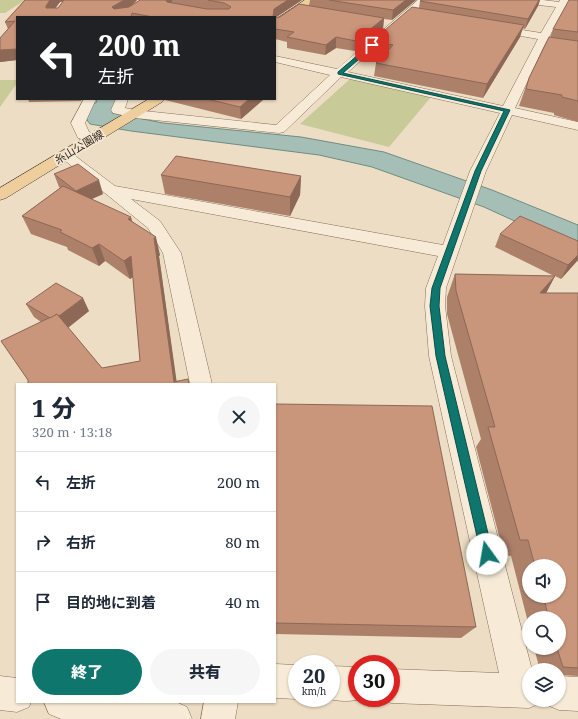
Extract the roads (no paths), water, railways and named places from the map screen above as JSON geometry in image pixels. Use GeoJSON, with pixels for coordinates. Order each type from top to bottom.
{"type":"FeatureCollection","features":[{"type":"Feature","properties":{"kind":"main road"},"geometry":{"type":"LineString","coordinates":[[276,23],[311,0]]}},
{"type":"Feature","properties":{"kind":"main road","name":"糸山公園線"},"geometry":{"type":"LineString","coordinates":[[0,195],[156,100]]}},
{"type":"Feature","properties":{"kind":"street"},"geometry":{"type":"LineString","coordinates":[[122,100],[118,110],[135,114],[279,129],[339,73],[424,0]]}},
{"type":"Feature","properties":{"kind":"street"},"geometry":{"type":"LineString","coordinates":[[522,0],[564,3],[578,8]]}},
{"type":"Feature","properties":{"kind":"street"},"geometry":{"type":"LineString","coordinates":[[522,683],[440,356],[435,306],[436,288],[478,171],[538,48],[564,3]]}},
{"type":"Feature","properties":{"kind":"street"},"geometry":{"type":"LineString","coordinates":[[298,9],[313,11]]}},
{"type":"Feature","properties":{"kind":"street"},"geometry":{"type":"LineString","coordinates":[[408,14],[423,17]]}},
{"type":"Feature","properties":{"kind":"street"},"geometry":{"type":"LineString","coordinates":[[380,23],[395,26]]}},
{"type":"Feature","properties":{"kind":"street"},"geometry":{"type":"LineString","coordinates":[[484,27],[545,37]]}},
{"type":"Feature","properties":{"kind":"street"},"geometry":{"type":"LineString","coordinates":[[538,48],[552,50]]}},
{"type":"Feature","properties":{"kind":"street"},"geometry":{"type":"LineString","coordinates":[[276,59],[578,126]]}},
{"type":"Feature","properties":{"kind":"street"},"geometry":{"type":"LineString","coordinates":[[90,100],[78,123],[83,135],[93,138]]}},
{"type":"Feature","properties":{"kind":"street"},"geometry":{"type":"LineString","coordinates":[[65,155],[154,225],[172,253],[201,383]]}},
{"type":"Feature","properties":{"kind":"street"},"geometry":{"type":"LineString","coordinates":[[109,190],[449,252]]}},
{"type":"Feature","properties":{"kind":"street"},"geometry":{"type":"LineString","coordinates":[[276,681],[288,682]]}},
{"type":"Feature","properties":{"kind":"street"},"geometry":{"type":"LineString","coordinates":[[400,686],[522,691]]}},
{"type":"Feature","properties":{"kind":"street"},"geometry":{"type":"LineString","coordinates":[[0,693],[16,695]]}},
{"type":"Feature","properties":{"kind":"street"},"geometry":{"type":"LineString","coordinates":[[566,693],[578,694]]}},
{"type":"Feature","properties":{"kind":"street"},"geometry":{"type":"LineString","coordinates":[[68,703],[175,719]]}},
{"type":"Feature","properties":{"kind":"street"},"geometry":{"type":"LineString","coordinates":[[218,719],[221,703]]}},
{"type":"Feature","properties":{"kind":"water"},"geometry":{"type":"Polygon","coordinates":[[[97,100],[117,100],[112,113],[163,123],[301,137],[384,152],[492,190],[578,225],[578,250],[484,207],[372,167],[319,155],[131,131],[90,124],[86,118],[86,111],[90,103],[96,103],[97,100]]]}}]}
